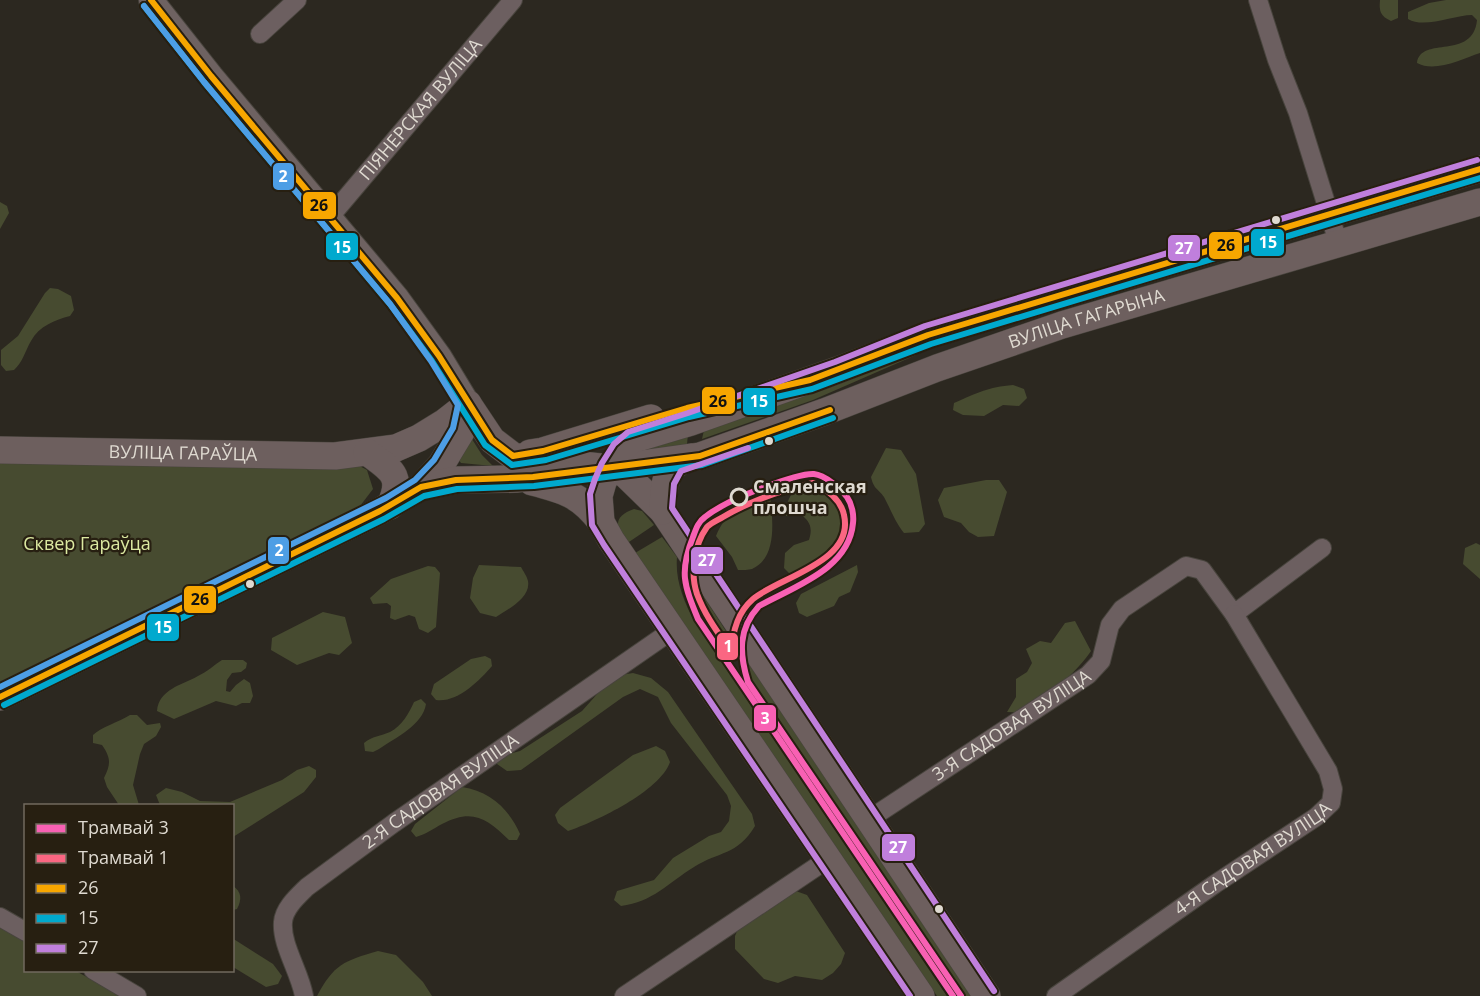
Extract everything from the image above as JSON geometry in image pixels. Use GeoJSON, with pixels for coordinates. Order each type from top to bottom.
{"type":"FeatureCollection","features":[{"type":"Feature","properties":{"kind":"main road"},"geometry":{"type":"LineString","coordinates":[[152,0],[211,76],[397,298],[439,356],[492,440],[514,467],[579,499],[590,507],[602,522],[611,540],[674,629],[921,996]]}},
{"type":"Feature","properties":{"kind":"main road","name":"ВУЛІЦА ГАГАРЫНА"},"geometry":{"type":"LineString","coordinates":[[610,468],[621,450],[632,440],[810,380],[928,335],[1480,169]]}},
{"type":"Feature","properties":{"kind":"main road","name":"ВУЛІЦА ГАГАРЫНА"},"geometry":{"type":"LineString","coordinates":[[663,511],[665,486],[672,467],[679,460],[700,456],[824,412],[937,368],[1062,325],[1480,202]]}},
{"type":"Feature","properties":{"kind":"main road"},"geometry":{"type":"LineString","coordinates":[[928,335],[937,368]]}},
{"type":"Feature","properties":{"kind":"main road","name":"ВУЛІЦА ГАГАРЫНА"},"geometry":{"type":"LineString","coordinates":[[514,467],[543,451],[687,408],[810,380]]}},
{"type":"Feature","properties":{"kind":"main road"},"geometry":{"type":"LineString","coordinates":[[0,697],[390,506],[421,487],[441,465],[461,432],[468,404]]}},
{"type":"Feature","properties":{"kind":"main road","name":"ВУЛІЦА ГАРАЎЦА"},"geometry":{"type":"LineString","coordinates":[[0,450],[335,456],[396,448],[419,438],[468,404]]}},
{"type":"Feature","properties":{"kind":"main road","name":"ВУЛІЦА ГАРАЎЦА"},"geometry":{"type":"LineString","coordinates":[[0,444],[335,449],[367,452]]}},
{"type":"Feature","properties":{"kind":"main road"},"geometry":{"type":"LineString","coordinates":[[367,452],[387,467],[394,476],[397,484],[390,506]]}},
{"type":"Feature","properties":{"kind":"main road","name":"ВУЛІЦА ГАГАРЫНА"},"geometry":{"type":"LineString","coordinates":[[514,467],[610,468],[700,456]]}},
{"type":"Feature","properties":{"kind":"main road"},"geometry":{"type":"LineString","coordinates":[[421,487],[476,478],[514,467]]}},
{"type":"Feature","properties":{"kind":"main road"},"geometry":{"type":"LineString","coordinates":[[602,522],[599,496],[610,468],[625,474],[663,511],[987,996]]}},
{"type":"Feature","properties":{"kind":"street"},"geometry":{"type":"LineString","coordinates":[[260,34],[297,0]]}},
{"type":"Feature","properties":{"kind":"street","name":"ПІЯНЕРСКАЯ ВУЛІЦА"},"geometry":{"type":"LineString","coordinates":[[329,218],[513,0]]}},
{"type":"Feature","properties":{"kind":"street"},"geometry":{"type":"LineString","coordinates":[[1258,0],[1277,60],[1298,113],[1338,242]]}},
{"type":"Feature","properties":{"kind":"street"},"geometry":{"type":"LineString","coordinates":[[1234,614],[1322,548]]}},
{"type":"Feature","properties":{"kind":"street","name":"3-Я САДОВАЯ ВУЛІЦА"},"geometry":{"type":"LineString","coordinates":[[868,820],[1088,675],[1101,661],[1110,625],[1122,609],[1186,566],[1202,570],[1234,614]]}},
{"type":"Feature","properties":{"kind":"street","name":"4-Я САДОВАЯ ВУЛІЦА"},"geometry":{"type":"LineString","coordinates":[[1056,996],[1215,884],[1316,817],[1331,803],[1333,789],[1328,771],[1254,651],[1234,614]]}},
{"type":"Feature","properties":{"kind":"street","name":"2-Я САДОВАЯ ВУЛІЦА"},"geometry":{"type":"LineString","coordinates":[[304,996],[284,934],[282,920],[295,899],[307,887],[394,823],[674,629]]}},
{"type":"Feature","properties":{"kind":"street"},"geometry":{"type":"LineString","coordinates":[[624,996],[828,859]]}},
{"type":"Feature","properties":{"kind":"street"},"geometry":{"type":"LineString","coordinates":[[0,916],[24,931]]}},
{"type":"Feature","properties":{"kind":"street"},"geometry":{"type":"LineString","coordinates":[[96,972],[137,996]]}},
{"type":"Feature","properties":{"kind":"green space"},"geometry":{"type":"Polygon","coordinates":[[[1380,0],[1398,0],[1398,18],[1391,21],[1382,15],[1380,0]]]}},
{"type":"Feature","properties":{"kind":"green space"},"geometry":{"type":"Polygon","coordinates":[[[1446,0],[1480,0],[1480,53],[1440,66],[1424,66],[1417,63],[1421,55],[1428,50],[1466,40],[1473,32],[1477,20],[1472,15],[1422,23],[1408,19],[1408,12],[1429,3],[1446,0]]]}},
{"type":"Feature","properties":{"kind":"green space"},"geometry":{"type":"Polygon","coordinates":[[[0,202],[7,206],[9,213],[0,229],[0,202]]]}},
{"type":"Feature","properties":{"kind":"green space"},"geometry":{"type":"Polygon","coordinates":[[[50,288],[58,289],[71,296],[74,310],[70,316],[38,331],[17,367],[6,371],[1,365],[1,350],[18,336],[50,288]]]}},
{"type":"Feature","properties":{"kind":"green space"},"geometry":{"type":"Polygon","coordinates":[[[915,352],[916,355],[813,400],[702,439],[704,430],[915,352]]]}},
{"type":"Feature","properties":{"kind":"green space"},"geometry":{"type":"Polygon","coordinates":[[[1013,385],[1024,389],[1027,398],[1019,406],[1003,405],[984,416],[963,415],[953,410],[954,403],[969,396],[989,389],[1013,385]]]}},
{"type":"Feature","properties":{"kind":"green space"},"geometry":{"type":"Polygon","coordinates":[[[688,434],[687,444],[638,458],[642,449],[688,434]]]}},
{"type":"Feature","properties":{"kind":"green space"},"geometry":{"type":"Polygon","coordinates":[[[470,436],[482,455],[493,466],[461,463],[458,459],[470,436]]]}},
{"type":"Feature","properties":{"kind":"green space"},"geometry":{"type":"Polygon","coordinates":[[[886,448],[901,450],[916,474],[925,524],[919,532],[904,533],[884,497],[872,481],[871,477],[886,448]]]}},
{"type":"Feature","properties":{"kind":"green space","name":"Сквер Гараўца"},"geometry":{"type":"Polygon","coordinates":[[[0,457],[354,463],[367,470],[373,489],[360,506],[0,682],[0,457]]]}},
{"type":"Feature","properties":{"kind":"green space"},"geometry":{"type":"Polygon","coordinates":[[[986,480],[999,480],[1007,492],[994,536],[978,537],[969,532],[961,523],[944,517],[938,500],[944,488],[986,480]]]}},
{"type":"Feature","properties":{"kind":"green space"},"geometry":{"type":"Polygon","coordinates":[[[800,483],[822,484],[838,498],[845,516],[846,533],[837,549],[816,571],[793,577],[784,568],[785,553],[794,545],[809,540],[811,531],[806,519],[799,513],[786,516],[789,498],[800,483]]]}},
{"type":"Feature","properties":{"kind":"green space"},"geometry":{"type":"Polygon","coordinates":[[[770,493],[772,535],[770,546],[761,563],[752,569],[738,570],[732,557],[716,536],[725,520],[737,508],[761,495],[770,493]]]}},
{"type":"Feature","properties":{"kind":"green space"},"geometry":{"type":"Polygon","coordinates":[[[634,509],[642,511],[654,525],[626,544],[618,523],[622,515],[634,509]]]}},
{"type":"Feature","properties":{"kind":"green space"},"geometry":{"type":"Polygon","coordinates":[[[662,537],[677,557],[679,583],[694,621],[947,996],[937,996],[635,553],[662,537]]]}},
{"type":"Feature","properties":{"kind":"green space"},"geometry":{"type":"Polygon","coordinates":[[[1476,543],[1480,545],[1480,579],[1463,564],[1465,548],[1476,543]]]}},
{"type":"Feature","properties":{"kind":"green space"},"geometry":{"type":"Polygon","coordinates":[[[479,565],[521,567],[527,579],[528,587],[522,598],[496,617],[480,613],[470,598],[473,578],[479,565]]]}},
{"type":"Feature","properties":{"kind":"green space"},"geometry":{"type":"Polygon","coordinates":[[[857,565],[858,572],[850,592],[839,597],[834,606],[807,617],[799,613],[796,603],[801,594],[857,565]]]}},
{"type":"Feature","properties":{"kind":"green space"},"geometry":{"type":"Polygon","coordinates":[[[428,566],[435,567],[440,573],[436,627],[428,633],[419,629],[415,617],[409,615],[395,620],[390,618],[391,606],[387,603],[373,604],[370,598],[391,579],[428,566]]]}},
{"type":"Feature","properties":{"kind":"green space"},"geometry":{"type":"Polygon","coordinates":[[[691,577],[733,642],[733,659],[702,610],[691,577]]]}},
{"type":"Feature","properties":{"kind":"green space"},"geometry":{"type":"Polygon","coordinates":[[[323,612],[345,617],[352,643],[339,655],[329,653],[297,665],[271,650],[272,638],[323,612]]]}},
{"type":"Feature","properties":{"kind":"green space"},"geometry":{"type":"Polygon","coordinates":[[[1075,621],[1091,651],[1086,658],[1059,686],[1038,703],[1022,712],[1007,712],[1016,697],[1016,679],[1027,672],[1032,663],[1026,649],[1040,641],[1051,643],[1065,623],[1075,621]]]}},
{"type":"Feature","properties":{"kind":"green space"},"geometry":{"type":"Polygon","coordinates":[[[485,656],[491,659],[492,666],[460,695],[436,700],[431,694],[434,684],[471,659],[485,656]]]}},
{"type":"Feature","properties":{"kind":"green space"},"geometry":{"type":"Polygon","coordinates":[[[747,658],[975,996],[964,996],[751,680],[747,658]]]}},
{"type":"Feature","properties":{"kind":"green space"},"geometry":{"type":"Polygon","coordinates":[[[222,660],[243,660],[247,663],[246,668],[241,672],[232,673],[227,680],[226,691],[230,692],[244,679],[250,683],[253,696],[250,703],[236,706],[216,701],[174,719],[157,711],[162,698],[167,693],[222,660]]]}},
{"type":"Feature","properties":{"kind":"green space"},"geometry":{"type":"Polygon","coordinates":[[[633,673],[651,678],[668,692],[752,814],[755,826],[748,836],[734,848],[694,867],[651,896],[621,906],[614,900],[617,891],[654,880],[673,858],[709,836],[721,832],[729,821],[731,806],[727,795],[671,723],[658,697],[640,689],[623,697],[521,770],[507,771],[497,764],[498,757],[520,751],[582,711],[599,692],[621,675],[633,673]]]}},
{"type":"Feature","properties":{"kind":"green space"},"geometry":{"type":"Polygon","coordinates":[[[421,699],[426,704],[424,712],[414,725],[379,749],[373,752],[365,751],[364,743],[398,726],[405,719],[414,702],[421,699]]]}},
{"type":"Feature","properties":{"kind":"green space"},"geometry":{"type":"Polygon","coordinates":[[[130,715],[137,715],[147,725],[160,723],[161,727],[156,736],[144,744],[140,754],[133,785],[139,804],[118,804],[107,787],[104,778],[109,765],[107,754],[102,745],[93,743],[93,735],[130,715]]]}},
{"type":"Feature","properties":{"kind":"green space"},"geometry":{"type":"Polygon","coordinates":[[[656,746],[665,751],[670,762],[654,784],[626,804],[568,831],[558,823],[555,815],[560,808],[633,755],[656,746]]]}},
{"type":"Feature","properties":{"kind":"green space"},"geometry":{"type":"Polygon","coordinates":[[[309,766],[316,770],[316,777],[304,792],[234,836],[234,804],[160,804],[156,795],[166,788],[182,792],[200,801],[230,802],[282,780],[297,770],[309,766]]]}},
{"type":"Feature","properties":{"kind":"green space"},"geometry":{"type":"Polygon","coordinates":[[[462,787],[490,797],[504,809],[520,834],[517,840],[509,840],[486,821],[471,816],[453,819],[416,837],[411,831],[415,824],[462,787]]]}},
{"type":"Feature","properties":{"kind":"green space"},"geometry":{"type":"Polygon","coordinates":[[[234,887],[238,890],[240,899],[237,909],[234,910],[234,887]]]}},
{"type":"Feature","properties":{"kind":"green space"},"geometry":{"type":"Polygon","coordinates":[[[793,890],[807,895],[845,953],[841,964],[822,980],[795,976],[778,983],[764,979],[735,949],[735,936],[739,927],[793,890]]]}},
{"type":"Feature","properties":{"kind":"green space"},"geometry":{"type":"Polygon","coordinates":[[[0,927],[24,941],[24,972],[78,972],[120,996],[0,996],[0,927]]]}},
{"type":"Feature","properties":{"kind":"green space"},"geometry":{"type":"Polygon","coordinates":[[[234,939],[273,964],[282,976],[278,984],[266,987],[234,968],[234,939]]]}},
{"type":"Feature","properties":{"kind":"green space"},"geometry":{"type":"Polygon","coordinates":[[[378,951],[396,955],[423,982],[432,996],[317,996],[329,977],[341,965],[378,951]]]}},
{"type":"Feature","properties":{"kind":"tram line","name":"3"},"geometry":{"type":"LineString","coordinates":[[953,996],[698,619],[689,597],[685,578],[686,560],[695,531],[701,521],[730,502],[801,475],[814,474],[828,480],[849,500],[853,517],[849,539],[842,553],[831,564],[804,583],[759,606],[752,615],[742,642],[743,661],[748,682],[961,996]]}},
{"type":"Feature","properties":{"kind":"tram line","name":"1"},"geometry":{"type":"LineString","coordinates":[[813,483],[833,496],[840,505],[844,515],[844,531],[838,545],[812,566],[753,599],[736,624],[732,653],[704,610],[697,594],[694,568],[699,542],[710,524],[778,492],[813,483]]}},
{"type":"Feature","properties":{"kind":"transit line","name":"26"},"geometry":{"type":"LineString","coordinates":[[151,0],[211,76],[397,298],[439,356],[492,440],[513,456],[543,451],[687,408],[810,380],[928,335],[1480,169]]}},
{"type":"Feature","properties":{"kind":"transit line","name":"15"},"geometry":{"type":"LineString","coordinates":[[144,6],[204,82],[390,304],[432,361],[485,445],[512,465],[546,460],[689,417],[812,389],[931,344],[1480,178]]}},
{"type":"Feature","properties":{"kind":"transit line","name":"2"},"geometry":{"type":"LineString","coordinates":[[0,687],[386,498],[415,480],[434,460],[453,428],[458,405],[431,361],[390,304],[204,82],[144,6]]}},
{"type":"Feature","properties":{"kind":"transit line","name":"27"},"geometry":{"type":"LineString","coordinates":[[910,996],[592,525],[590,494],[602,463],[614,444],[628,432],[835,362],[925,326],[1477,160]]}},
{"type":"Feature","properties":{"kind":"transit line","name":"26"},"geometry":{"type":"LineString","coordinates":[[0,697],[380,511],[421,487],[456,480],[533,477],[700,456],[830,410]]}},
{"type":"Feature","properties":{"kind":"transit line","name":"15"},"geometry":{"type":"LineString","coordinates":[[4,705],[384,519],[424,496],[457,489],[534,486],[702,465],[833,418]]}},
{"type":"Feature","properties":{"kind":"transit line","name":"27"},"geometry":{"type":"LineString","coordinates":[[748,448],[681,471],[674,484],[672,508],[994,991]]}},
{"type":"Feature","properties":{"kind":"place","name":"Смаленская плошча"},"geometry":{"type":"Point","coordinates":[739,497]}}]}
